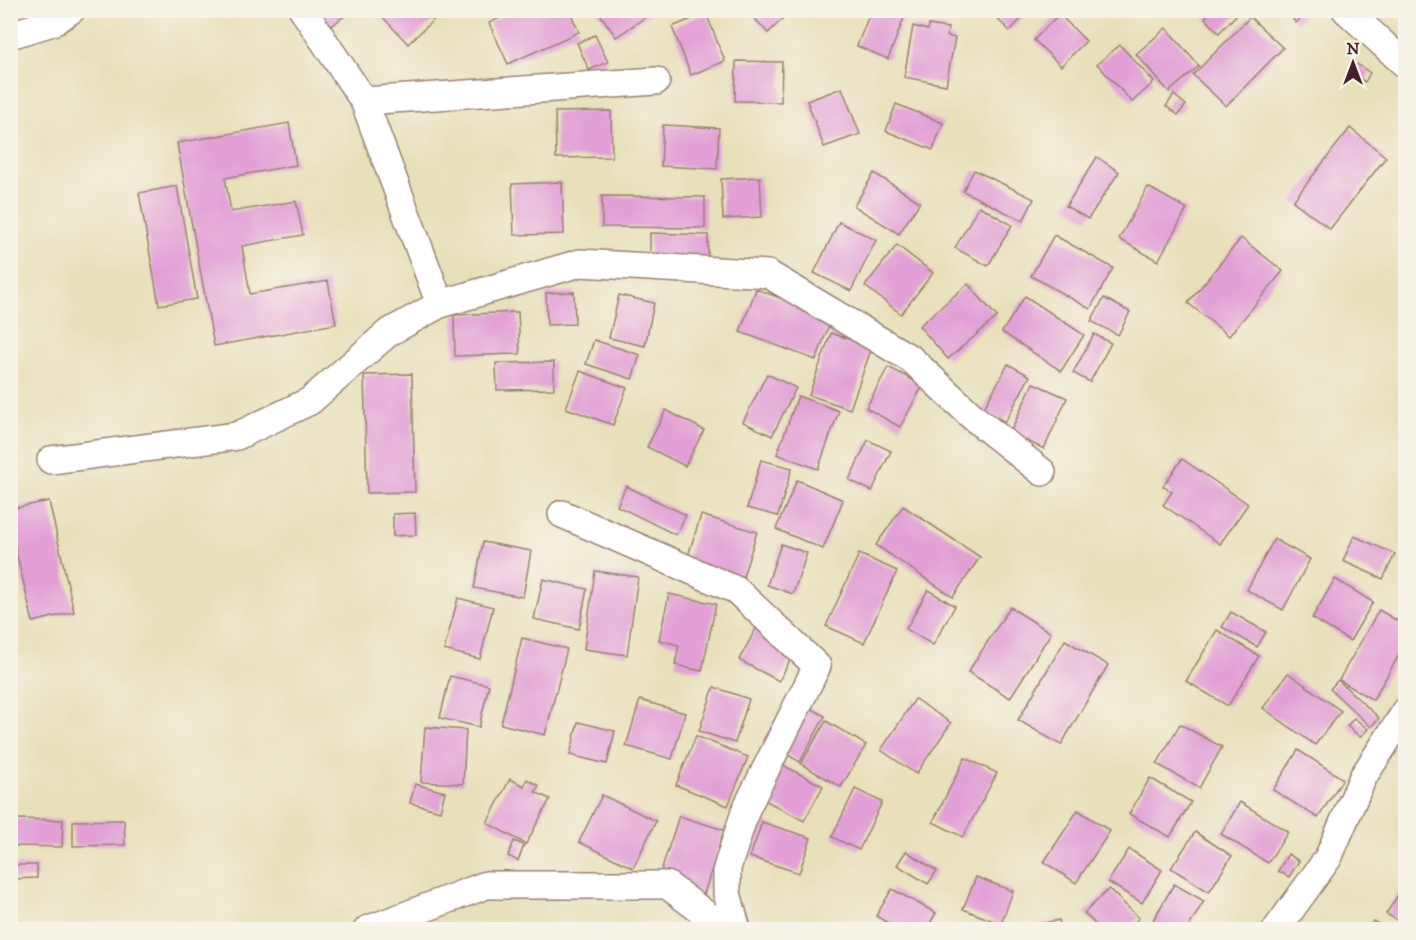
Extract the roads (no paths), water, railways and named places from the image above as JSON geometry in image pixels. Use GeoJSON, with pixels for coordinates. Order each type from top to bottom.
{"type":"FeatureCollection","features":[{"type":"Feature","properties":{"kind":"street"},"geometry":{"type":"LineString","coordinates":[[10,35],[53,22],[71,10]]}},
{"type":"Feature","properties":{"kind":"street"},"geometry":{"type":"LineString","coordinates":[[303,10],[364,102],[440,304]]}},
{"type":"Feature","properties":{"kind":"street"},"geometry":{"type":"LineString","coordinates":[[1346,10],[1406,65]]}},
{"type":"Feature","properties":{"kind":"street"},"geometry":{"type":"LineString","coordinates":[[364,102],[656,81]]}},
{"type":"Feature","properties":{"kind":"street"},"geometry":{"type":"LineString","coordinates":[[51,460],[237,436],[310,401],[388,333],[440,304],[580,263],[768,274],[911,359],[974,418],[1042,472]]}},
{"type":"Feature","properties":{"kind":"street"},"geometry":{"type":"LineString","coordinates":[[562,514],[736,590],[817,666],[746,809],[727,868],[727,893],[737,930]]}},
{"type":"Feature","properties":{"kind":"street"},"geometry":{"type":"LineString","coordinates":[[1276,930],[1328,858],[1364,777],[1406,711]]}},
{"type":"Feature","properties":{"kind":"street"},"geometry":{"type":"LineString","coordinates":[[366,930],[486,885],[667,885],[727,930]]}}]}
